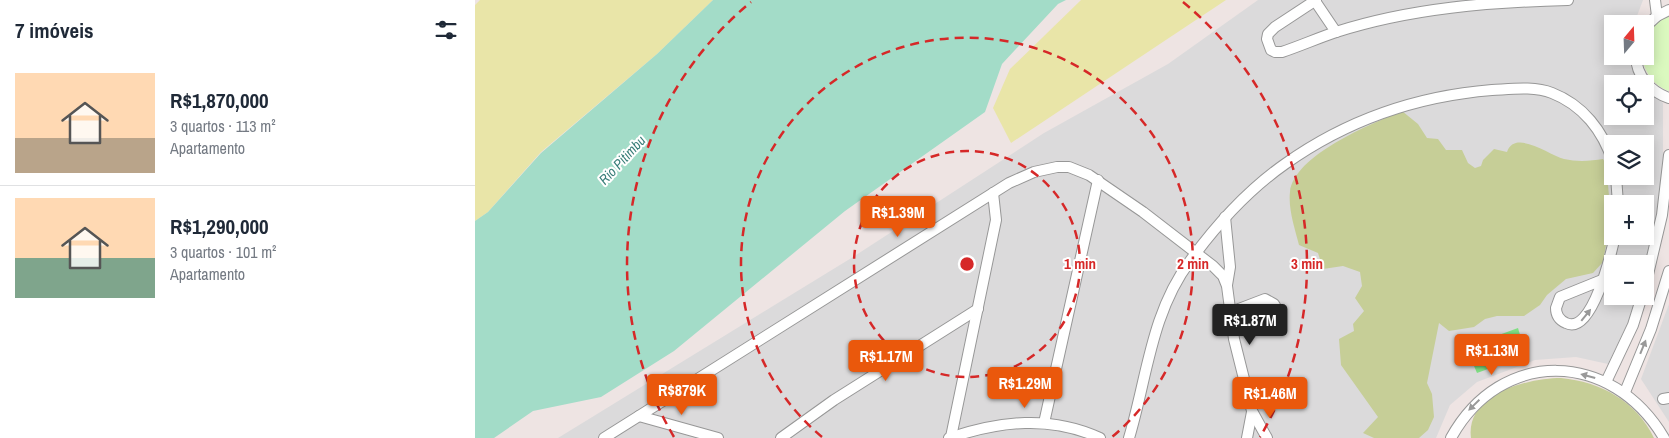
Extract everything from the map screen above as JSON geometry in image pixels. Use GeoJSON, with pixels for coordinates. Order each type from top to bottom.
{"type":"FeatureCollection","features":[{"type":"Feature","properties":{"kind":"street"},"geometry":{"type":"LineString","coordinates":[[1335,32],[1316,0],[1271,30],[1267,39],[1271,50],[1282,52],[1335,32],[1429,11],[1502,1],[1568,0]]}},
{"type":"Feature","properties":{"kind":"street"},"geometry":{"type":"LineString","coordinates":[[1655,0],[1657,16]]}},
{"type":"Feature","properties":{"kind":"street"},"geometry":{"type":"LineString","coordinates":[[1654,19],[1669,10]]}},
{"type":"Feature","properties":{"kind":"street"},"geometry":{"type":"LineString","coordinates":[[1638,65],[1640,73],[1647,84],[1669,101]]}},
{"type":"Feature","properties":{"kind":"street"},"geometry":{"type":"LineString","coordinates":[[1129,438],[1157,326],[1173,288],[1196,253],[1225,217],[1275,172],[1340,131],[1387,111],[1452,95],[1521,89],[1551,93],[1576,106],[1587,116],[1604,144]]}},
{"type":"Feature","properties":{"kind":"street"},"geometry":{"type":"LineString","coordinates":[[1653,255],[1662,215],[1669,155]]}},
{"type":"Feature","properties":{"kind":"street"},"geometry":{"type":"LineString","coordinates":[[603,438],[1009,183],[1034,172],[1057,167],[1069,168],[1098,180],[1143,212],[1223,276],[1227,286],[1234,339],[1252,411],[1267,438]]}},
{"type":"Feature","properties":{"kind":"street"},"geometry":{"type":"LineString","coordinates":[[1044,423],[1098,180]]}},
{"type":"Feature","properties":{"kind":"street"},"geometry":{"type":"LineString","coordinates":[[993,193],[996,220],[950,438],[1005,423],[1044,423],[1074,428],[1100,438]]}},
{"type":"Feature","properties":{"kind":"street"},"geometry":{"type":"LineString","coordinates":[[1225,217],[1230,267],[1227,286]]}},
{"type":"Feature","properties":{"kind":"street"},"geometry":{"type":"LineString","coordinates":[[1602,280],[1561,296],[1556,303],[1557,316],[1568,324],[1580,322],[1591,307],[1602,280],[1612,245]]}},
{"type":"Feature","properties":{"kind":"street"},"geometry":{"type":"LineString","coordinates":[[1625,392],[1651,329],[1669,271]]}},
{"type":"Feature","properties":{"kind":"street"},"geometry":{"type":"LineString","coordinates":[[1231,312],[1265,300],[1274,304],[1280,314],[1277,325],[1272,330],[1233,326]]}},
{"type":"Feature","properties":{"kind":"street"},"geometry":{"type":"LineString","coordinates":[[1606,382],[1627,339],[1639,305]]}},
{"type":"Feature","properties":{"kind":"street"},"geometry":{"type":"LineString","coordinates":[[781,438],[834,400],[978,309]]}},
{"type":"Feature","properties":{"kind":"street"},"geometry":{"type":"LineString","coordinates":[[1451,438],[1468,412],[1488,393],[1525,375],[1566,372],[1587,375],[1625,392],[1641,405],[1664,438]]}},
{"type":"Feature","properties":{"kind":"street"},"geometry":{"type":"LineString","coordinates":[[1247,438],[1252,411]]}},
{"type":"Feature","properties":{"kind":"street"},"geometry":{"type":"LineString","coordinates":[[639,416],[718,438]]}},
{"type":"Feature","properties":{"kind":"shaded area"},"geometry":{"type":"Polygon","coordinates":[[[480,0],[713,0],[657,54],[541,152],[488,212],[475,221],[475,5],[480,0]]]}},
{"type":"Feature","properties":{"kind":"shaded area"},"geometry":{"type":"Polygon","coordinates":[[[1081,0],[1226,0],[1011,143],[993,108],[1010,69],[1081,0]]]}},
{"type":"Feature","properties":{"kind":"shaded area"},"geometry":{"type":"Polygon","coordinates":[[[1258,0],[1643,0],[1637,15],[1604,15],[1604,65],[1630,65],[1636,75],[1604,75],[1604,125],[1654,125],[1654,96],[1663,103],[1663,165],[1654,230],[1654,195],[1604,195],[1604,245],[1652,245],[1650,255],[1604,255],[1604,305],[1635,305],[1608,364],[1576,357],[1535,360],[1477,382],[1450,405],[1436,438],[558,438],[853,257],[1044,133],[1168,64],[1258,0]]]}},
{"type":"Feature","properties":{"kind":"shaded area"},"geometry":{"type":"Polygon","coordinates":[[[1669,15],[1669,91],[1654,82],[1654,75],[1649,75],[1644,65],[1654,65],[1654,25],[1669,15]]]}},
{"type":"Feature","properties":{"kind":"shaded area"},"geometry":{"type":"Polygon","coordinates":[[[1402,111],[1418,124],[1427,138],[1438,139],[1446,150],[1462,150],[1468,163],[1475,168],[1481,166],[1483,160],[1494,149],[1507,152],[1511,146],[1517,143],[1533,145],[1569,160],[1603,159],[1604,185],[1608,185],[1609,195],[1604,195],[1604,245],[1606,245],[1603,262],[1593,273],[1566,279],[1547,295],[1540,305],[1524,316],[1497,316],[1485,319],[1474,327],[1449,331],[1439,323],[1427,383],[1432,394],[1434,417],[1428,430],[1419,438],[1374,438],[1363,433],[1378,417],[1341,365],[1339,339],[1354,331],[1353,324],[1364,311],[1355,298],[1362,286],[1360,272],[1343,266],[1323,269],[1318,253],[1299,245],[1291,212],[1290,192],[1295,178],[1305,166],[1336,142],[1402,111]]]}},
{"type":"Feature","properties":{"kind":"shaded area"},"geometry":{"type":"Polygon","coordinates":[[[1669,304],[1669,422],[1641,379],[1669,304]]]}},
{"type":"Feature","properties":{"kind":"shaded area"},"geometry":{"type":"Polygon","coordinates":[[[1561,378],[1590,384],[1616,396],[1637,414],[1654,438],[1471,438],[1472,423],[1478,410],[1488,400],[1516,385],[1561,378]]]}},
{"type":"Feature","properties":{"kind":"green space"},"geometry":{"type":"Polygon","coordinates":[[[1518,328],[1526,355],[1477,373],[1466,347],[1518,328]]]}},
{"type":"Feature","properties":{"kind":"water","name":"Rio Pitimbu"},"geometry":{"type":"Polygon","coordinates":[[[713,0],[1066,0],[1058,4],[1002,64],[985,112],[845,211],[674,351],[601,397],[533,411],[494,438],[475,438],[475,221],[488,212],[541,153],[657,54],[713,0]]]}}]}
